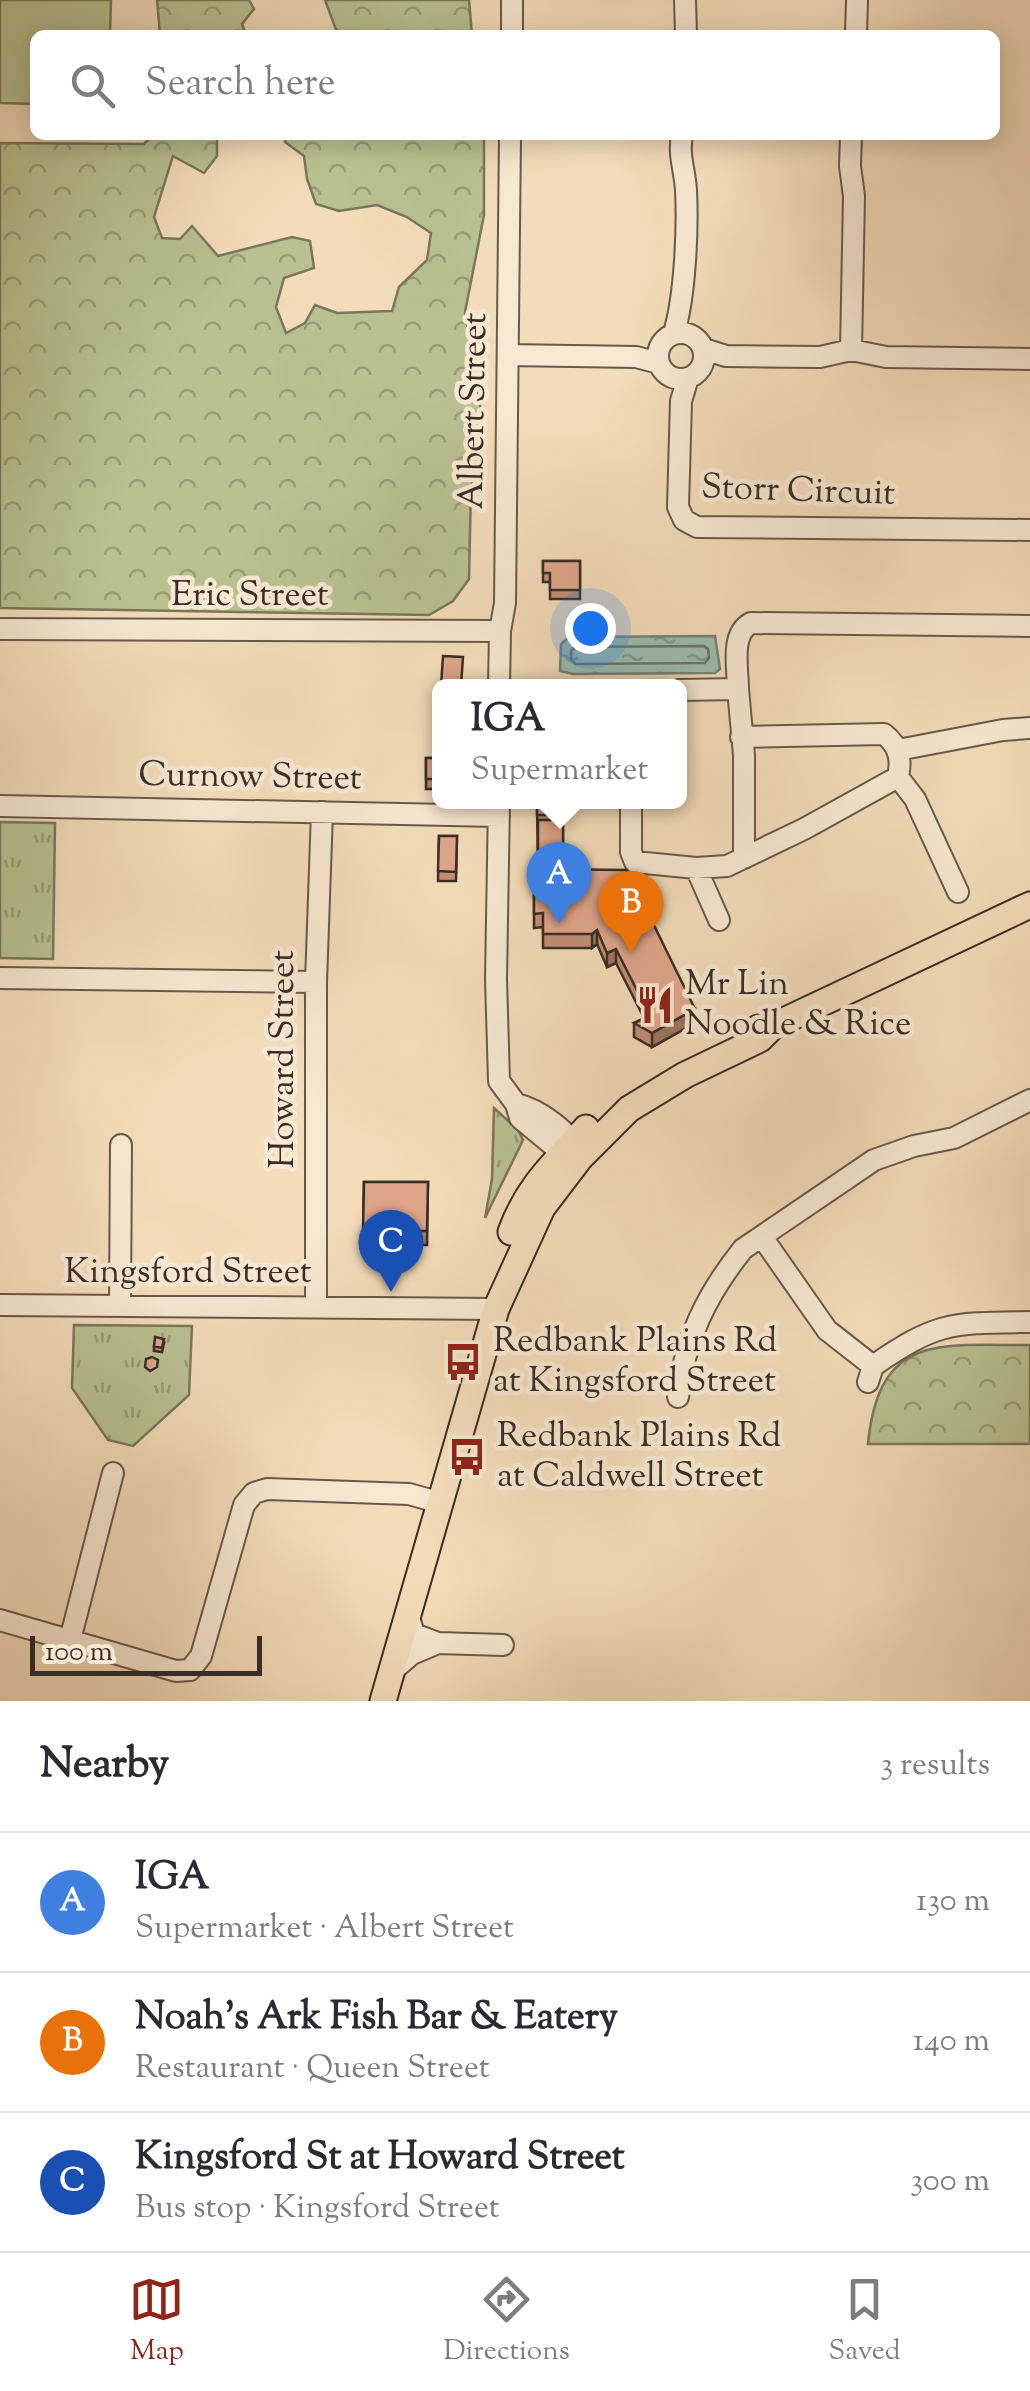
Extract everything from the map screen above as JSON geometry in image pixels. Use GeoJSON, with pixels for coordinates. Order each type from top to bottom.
{"type":"FeatureCollection","features":[{"type":"Feature","properties":{"kind":"main road"},"geometry":{"type":"LineString","coordinates":[[383,1701],[496,1309],[494,1277],[514,1224],[540,1179],[628,1109],[685,1075],[760,1039],[773,1026],[1030,905]]}},
{"type":"Feature","properties":{"kind":"street"},"geometry":{"type":"LineString","coordinates":[[512,0],[512,30]]}},
{"type":"Feature","properties":{"kind":"street"},"geometry":{"type":"LineString","coordinates":[[686,0],[686,30]]}},
{"type":"Feature","properties":{"kind":"street"},"geometry":{"type":"LineString","coordinates":[[856,0],[856,30]]}},
{"type":"Feature","properties":{"kind":"street","name":"Albert Street"},"geometry":{"type":"LineString","coordinates":[[499,679],[505,603],[510,140]]}},
{"type":"Feature","properties":{"kind":"street"},"geometry":{"type":"LineString","coordinates":[[681,140],[679,150],[686,189],[681,356]]}},
{"type":"Feature","properties":{"kind":"street"},"geometry":{"type":"LineString","coordinates":[[851,140],[854,196],[851,350]]}},
{"type":"Feature","properties":{"kind":"street"},"geometry":{"type":"LineString","coordinates":[[508,355],[820,357],[851,350],[886,358],[1030,359]]}},
{"type":"Feature","properties":{"kind":"street","name":"Storr Circuit"},"geometry":{"type":"LineString","coordinates":[[681,356],[678,507],[684,520],[697,527],[1030,530]]}},
{"type":"Feature","properties":{"kind":"street"},"geometry":{"type":"LineString","coordinates":[[744,858],[738,689],[738,637],[742,628],[751,623],[1030,626]]}},
{"type":"Feature","properties":{"kind":"street","name":"Eric Street"},"geometry":{"type":"LineString","coordinates":[[0,629],[500,632]]}},
{"type":"Feature","properties":{"kind":"street"},"geometry":{"type":"LineString","coordinates":[[687,690],[738,689]]}},
{"type":"Feature","properties":{"kind":"street"},"geometry":{"type":"LineString","coordinates":[[898,750],[1030,728]]}},
{"type":"Feature","properties":{"kind":"street"},"geometry":{"type":"LineString","coordinates":[[630,809],[631,852],[635,862],[718,868],[898,777],[901,764],[898,750],[884,734],[741,737]]}},
{"type":"Feature","properties":{"kind":"street"},"geometry":{"type":"LineString","coordinates":[[898,777],[915,799],[958,892]]}},
{"type":"Feature","properties":{"kind":"street","name":"Curnow Street"},"geometry":{"type":"LineString","coordinates":[[0,806],[322,812],[499,809]]}},
{"type":"Feature","properties":{"kind":"street"},"geometry":{"type":"LineString","coordinates":[[499,809],[499,1081],[516,1104],[520,1118],[572,1150]]}},
{"type":"Feature","properties":{"kind":"street","name":"Howard Street"},"geometry":{"type":"LineString","coordinates":[[316,1307],[316,982],[322,812]]}},
{"type":"Feature","properties":{"kind":"street"},"geometry":{"type":"LineString","coordinates":[[696,868],[719,920]]}},
{"type":"Feature","properties":{"kind":"street"},"geometry":{"type":"LineString","coordinates":[[0,978],[316,982]]}},
{"type":"Feature","properties":{"kind":"street"},"geometry":{"type":"LineString","coordinates":[[678,1397],[682,1360],[705,1304],[743,1249],[874,1160],[954,1138],[1030,1100]]}},
{"type":"Feature","properties":{"kind":"street"},"geometry":{"type":"LineString","coordinates":[[120,1305],[121,1145]]}},
{"type":"Feature","properties":{"kind":"street"},"geometry":{"type":"LineString","coordinates":[[762,1237],[827,1330],[870,1374],[932,1330],[957,1323],[1030,1322]]}},
{"type":"Feature","properties":{"kind":"street","name":"Kingsford Street"},"geometry":{"type":"LineString","coordinates":[[0,1304],[496,1309]]}},
{"type":"Feature","properties":{"kind":"street"},"geometry":{"type":"LineString","coordinates":[[70,1640],[113,1473]]}},
{"type":"Feature","properties":{"kind":"street"},"geometry":{"type":"LineString","coordinates":[[0,1620],[176,1670],[190,1670],[201,1656],[244,1505],[254,1493],[267,1489],[409,1494],[441,1503]]}},
{"type":"Feature","properties":{"kind":"street"},"geometry":{"type":"LineString","coordinates":[[408,1614],[414,1634],[438,1643],[503,1646]]}},
{"type":"Feature","properties":{"kind":"street"},"geometry":{"type":"LineString","coordinates":[[390,1672],[412,1654],[438,1643]]}},
{"type":"Feature","properties":{"kind":"green space"},"geometry":{"type":"Polygon","coordinates":[[[0,0],[111,0],[110,30],[30,30],[30,104],[0,103],[0,0]]]}},
{"type":"Feature","properties":{"kind":"green space"},"geometry":{"type":"Polygon","coordinates":[[[157,0],[249,0],[254,9],[242,24],[244,30],[160,30],[157,0]]]}},
{"type":"Feature","properties":{"kind":"green space"},"geometry":{"type":"Polygon","coordinates":[[[325,0],[469,0],[472,30],[336,30],[325,0]]]}},
{"type":"Feature","properties":{"kind":"green space"},"geometry":{"type":"Polygon","coordinates":[[[148,140],[217,140],[217,156],[204,173],[173,156],[154,217],[162,238],[180,239],[192,226],[218,256],[292,237],[310,241],[314,268],[284,278],[276,307],[286,333],[305,323],[315,305],[337,313],[392,311],[399,287],[427,260],[431,233],[407,217],[377,205],[339,211],[316,204],[304,156],[285,140],[484,140],[484,215],[465,312],[485,436],[471,487],[469,579],[453,601],[429,615],[0,608],[0,143],[144,144],[148,140]]]}},
{"type":"Feature","properties":{"kind":"green space"},"geometry":{"type":"Polygon","coordinates":[[[0,822],[55,823],[53,959],[0,958],[0,822]]]}},
{"type":"Feature","properties":{"kind":"green space"},"geometry":{"type":"Polygon","coordinates":[[[494,1108],[518,1130],[523,1140],[485,1218],[492,1179],[494,1108]]]}},
{"type":"Feature","properties":{"kind":"green space"},"geometry":{"type":"Polygon","coordinates":[[[74,1325],[192,1326],[189,1395],[133,1446],[108,1440],[72,1388],[74,1325]]]}},
{"type":"Feature","properties":{"kind":"green space"},"geometry":{"type":"Polygon","coordinates":[[[1030,1345],[1030,1444],[868,1444],[874,1407],[885,1381],[901,1363],[920,1352],[943,1347],[1030,1345]]]}},
{"type":"Feature","properties":{"kind":"water"},"geometry":{"type":"Polygon","coordinates":[[[715,636],[720,669],[715,673],[560,671],[561,644],[569,637],[715,636]]]}},
{"type":"Feature","properties":{"kind":"building"},"geometry":{"type":"Polygon","coordinates":[[[543,561],[580,561],[580,590],[550,590],[550,573],[543,573],[543,561]]]}},
{"type":"Feature","properties":{"kind":"building"},"geometry":{"type":"Polygon","coordinates":[[[443,656],[463,657],[461,679],[441,679],[443,656]]]}},
{"type":"Feature","properties":{"kind":"building"},"geometry":{"type":"Polygon","coordinates":[[[426,758],[432,758],[432,779],[426,779],[426,758]]]}},
{"type":"Feature","properties":{"kind":"building"},"geometry":{"type":"Polygon","coordinates":[[[537,809],[563,809],[563,815],[537,815],[537,809]]]}},
{"type":"Feature","properties":{"kind":"building"},"geometry":{"type":"Polygon","coordinates":[[[538,820],[563,820],[563,859],[538,860],[538,820]]]}},
{"type":"Feature","properties":{"kind":"building"},"geometry":{"type":"Polygon","coordinates":[[[439,836],[457,836],[456,872],[438,871],[439,836]]]}},
{"type":"Feature","properties":{"kind":"building"},"geometry":{"type":"Polygon","coordinates":[[[534,869],[627,870],[628,885],[637,882],[649,907],[646,909],[695,1009],[652,1033],[634,1023],[650,1016],[616,949],[607,953],[597,930],[592,934],[543,934],[543,913],[534,914],[534,869]]]}},
{"type":"Feature","properties":{"kind":"building"},"geometry":{"type":"Polygon","coordinates":[[[364,1182],[428,1182],[427,1231],[363,1231],[364,1182]]]}},
{"type":"Feature","properties":{"kind":"building"},"geometry":{"type":"Polygon","coordinates":[[[155,1337],[164,1339],[162,1348],[154,1346],[155,1337]]]}},
{"type":"Feature","properties":{"kind":"building"},"geometry":{"type":"Polygon","coordinates":[[[146,1359],[158,1360],[157,1367],[150,1371],[145,1367],[146,1359]]]}},
{"type":"Feature","properties":{"kind":"place","name":"IGA"},"geometry":{"type":"Point","coordinates":[559,924]}},
{"type":"Feature","properties":{"kind":"place","name":"Noah's Ark Fish Bar & Eatery"},"geometry":{"type":"Point","coordinates":[631,953]}},
{"type":"Feature","properties":{"kind":"place","name":"Mr Lin Noodle & Rice"},"geometry":{"type":"Point","coordinates":[655,1005]}},
{"type":"Feature","properties":{"kind":"place","name":"Kingsford St at Howard Street"},"geometry":{"type":"Point","coordinates":[391,1292]}},
{"type":"Feature","properties":{"kind":"place","name":"Redbank Plains Rd at Kingsford Street"},"geometry":{"type":"Point","coordinates":[463,1362]}},
{"type":"Feature","properties":{"kind":"place","name":"Redbank Plains Rd at Caldwell Street"},"geometry":{"type":"Point","coordinates":[467,1457]}}]}
